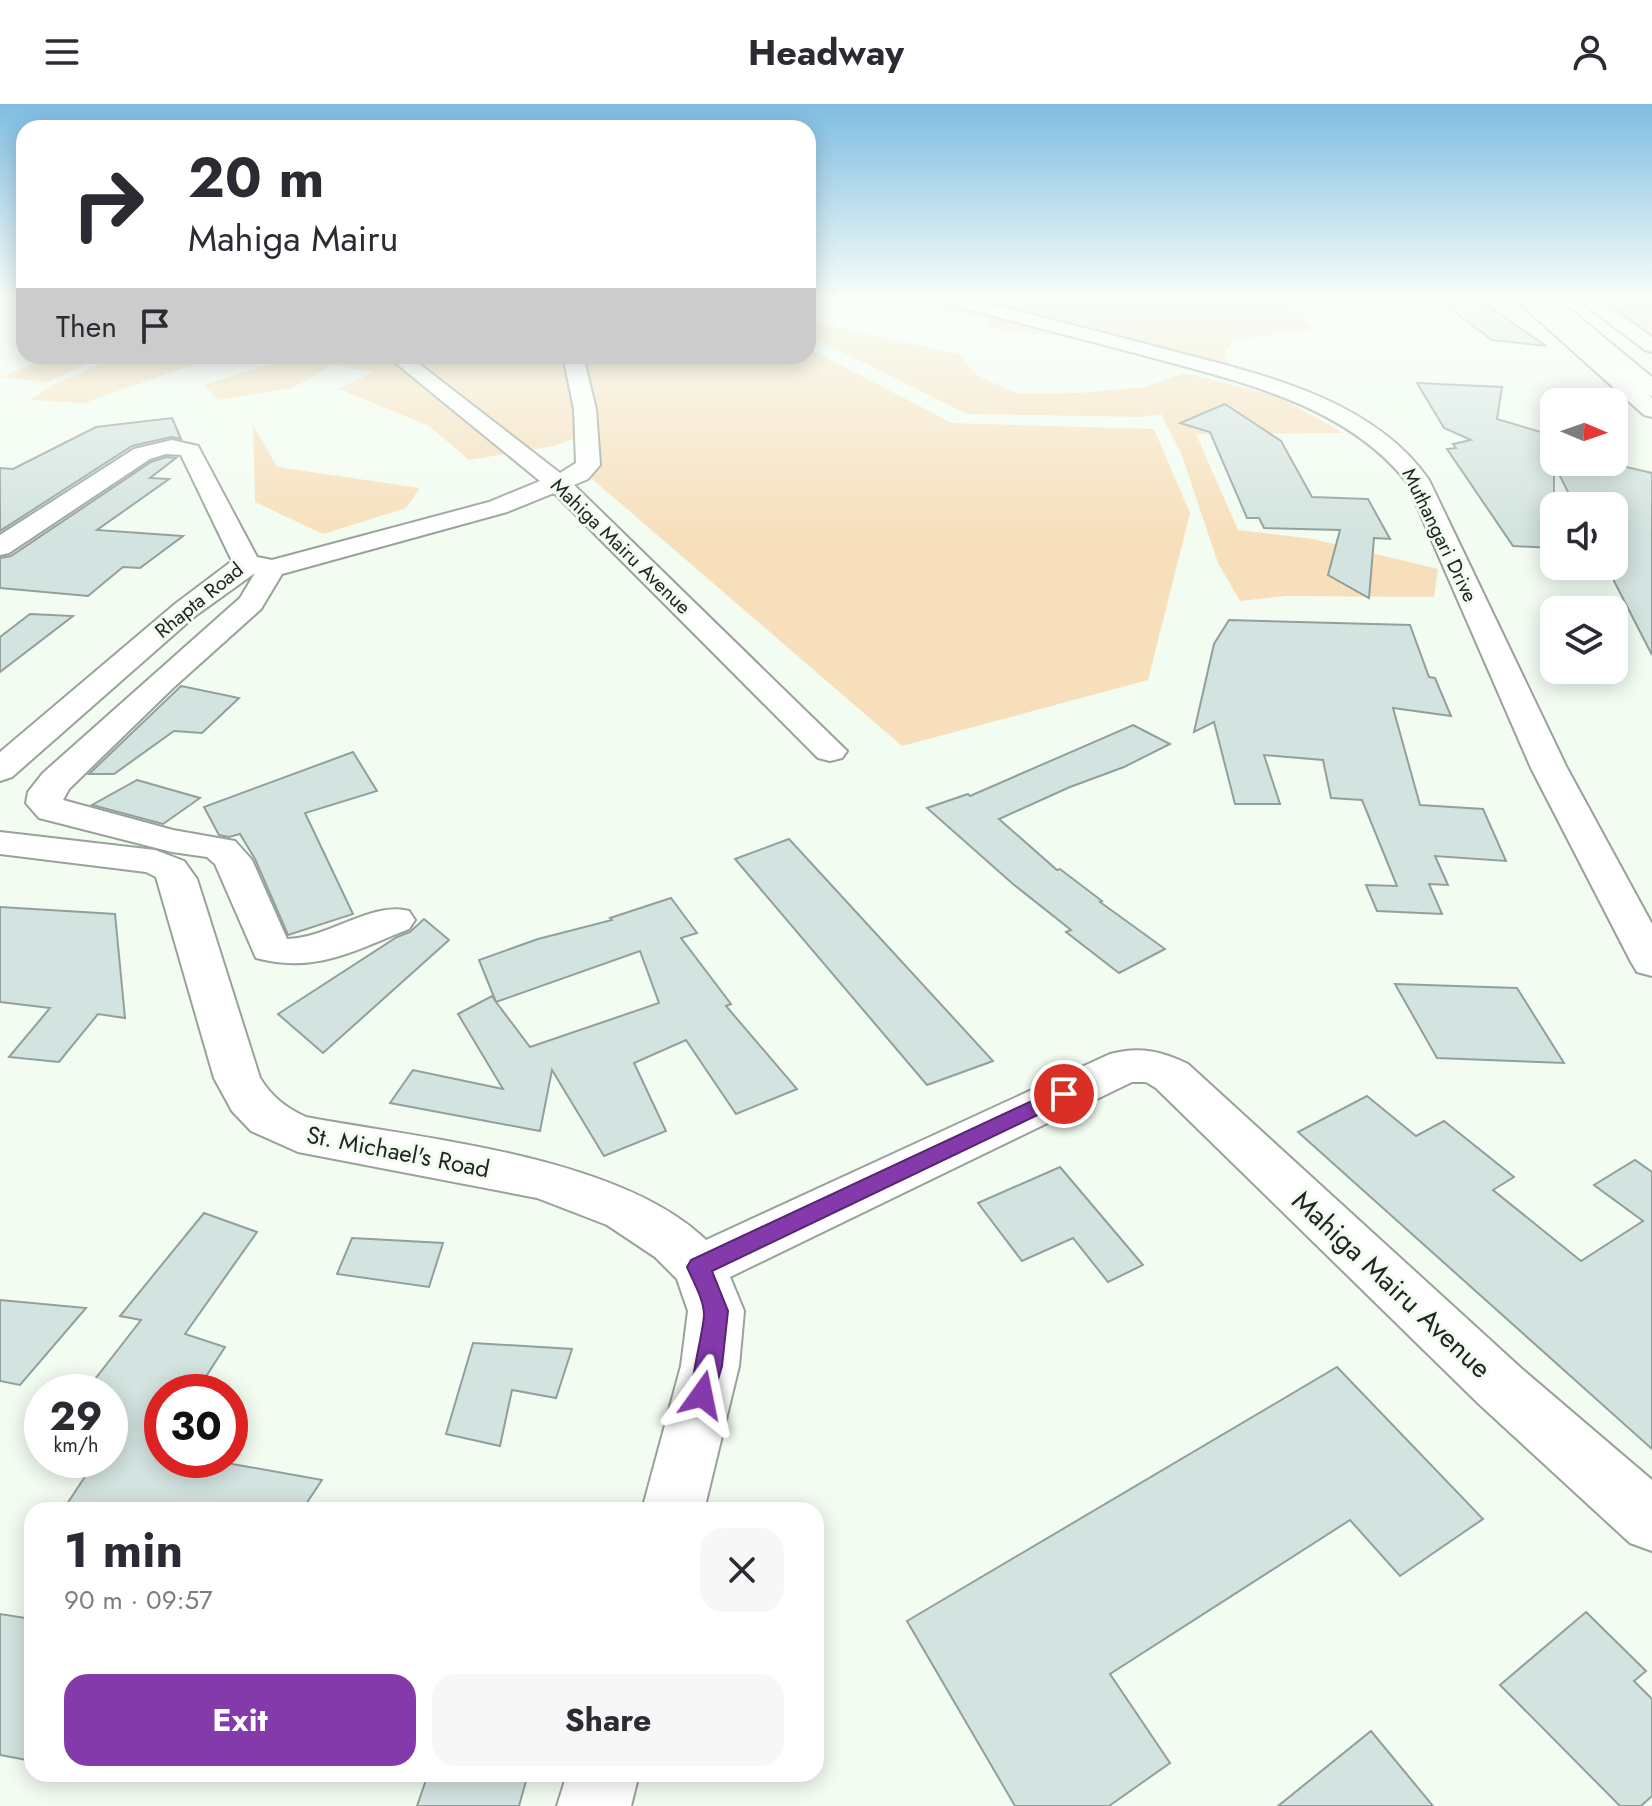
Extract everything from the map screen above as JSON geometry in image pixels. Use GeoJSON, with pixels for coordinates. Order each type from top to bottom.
{"type":"FeatureCollection","features":[{"type":"Feature","properties":{"kind":"main road"},"geometry":{"type":"LineString","coordinates":[[1616,377],[1652,410]]}},
{"type":"Feature","properties":{"kind":"street","name":"Mahiga Mairu Avenue"},"geometry":{"type":"LineString","coordinates":[[424,377],[559,484],[830,751]]}},
{"type":"Feature","properties":{"kind":"street"},"geometry":{"type":"LineString","coordinates":[[395,920],[305,953],[285,955],[271,949],[233,860],[222,849],[172,841],[52,810],[44,803],[46,792],[162,681],[251,603],[260,566],[498,507],[579,474],[588,465],[589,437],[577,377]]}},
{"type":"Feature","properties":{"kind":"street","name":"Muthangari Drive"},"geometry":{"type":"LineString","coordinates":[[1244,377],[1265,383],[1331,412],[1395,453],[1417,480],[1549,768],[1652,962]]}},
{"type":"Feature","properties":{"kind":"street","name":"Rhapta Road"},"geometry":{"type":"LineString","coordinates":[[0,547],[142,454],[170,447],[190,451],[260,566],[185,610],[0,770]]}},
{"type":"Feature","properties":{"kind":"street","name":"St. Michael's Road"},"geometry":{"type":"LineString","coordinates":[[0,843],[155,862],[170,869],[177,879],[237,1078],[251,1106],[270,1123],[298,1134],[543,1180],[625,1211],[674,1242],[699,1267],[716,1311],[710,1366],[675,1502]]}},
{"type":"Feature","properties":{"kind":"street","name":"Mahiga Mairu Avenue"},"geometry":{"type":"LineString","coordinates":[[699,1267],[1126,1066],[1153,1066],[1172,1076],[1501,1387],[1652,1521]]}},
{"type":"Feature","properties":{"kind":"street"},"geometry":{"type":"LineString","coordinates":[[594,1806],[601,1782]]}},
{"type":"Feature","properties":{"kind":"shaded area"},"geometry":{"type":"Polygon","coordinates":[[[5,377],[56,377],[46,382],[5,377]]]}},
{"type":"Feature","properties":{"kind":"shaded area"},"geometry":{"type":"Polygon","coordinates":[[[71,377],[157,377],[84,403],[29,400],[71,377]]]}},
{"type":"Feature","properties":{"kind":"shaded area"},"geometry":{"type":"Polygon","coordinates":[[[228,377],[311,377],[292,388],[218,400],[204,385],[228,377]]]}},
{"type":"Feature","properties":{"kind":"shaded area"},"geometry":{"type":"Polygon","coordinates":[[[362,377],[864,377],[952,423],[1154,429],[1190,513],[1148,680],[902,746],[591,478],[581,436],[554,446],[469,460],[429,426],[339,389],[362,377]]]}},
{"type":"Feature","properties":{"kind":"shaded area"},"geometry":{"type":"Polygon","coordinates":[[[893,377],[981,377],[1019,394],[1080,393],[1145,387],[1172,377],[1202,377],[1278,396],[1343,433],[1196,434],[1238,530],[1313,539],[1438,569],[1434,597],[1286,596],[1240,601],[1218,563],[1181,453],[1161,414],[1142,417],[967,414],[893,377]]]}},
{"type":"Feature","properties":{"kind":"shaded area"},"geometry":{"type":"Polygon","coordinates":[[[253,425],[277,467],[420,488],[406,508],[323,534],[255,502],[253,425]]]}},
{"type":"Feature","properties":{"kind":"building"},"geometry":{"type":"Polygon","coordinates":[[[1417,383],[1502,387],[1497,419],[1540,432],[1540,476],[1554,476],[1554,492],[1540,492],[1540,547],[1513,546],[1447,449],[1456,448],[1453,444],[1471,440],[1444,428],[1417,383]]]}},
{"type":"Feature","properties":{"kind":"building"},"geometry":{"type":"Polygon","coordinates":[[[1225,404],[1281,441],[1312,497],[1368,499],[1390,539],[1374,538],[1369,598],[1328,575],[1340,530],[1264,528],[1259,518],[1247,518],[1210,432],[1180,423],[1225,404]]]}},
{"type":"Feature","properties":{"kind":"building"},"geometry":{"type":"Polygon","coordinates":[[[172,418],[181,439],[171,437],[132,446],[0,531],[0,468],[13,469],[96,427],[172,418]]]}},
{"type":"Feature","properties":{"kind":"building"},"geometry":{"type":"Polygon","coordinates":[[[166,457],[176,458],[150,478],[169,479],[97,530],[183,536],[140,568],[123,567],[88,596],[0,588],[0,558],[11,556],[151,462],[166,457]]]}},
{"type":"Feature","properties":{"kind":"building"},"geometry":{"type":"Polygon","coordinates":[[[1628,467],[1652,473],[1652,655],[1628,608],[1628,596],[1622,596],[1614,581],[1628,580],[1628,492],[1568,492],[1560,476],[1628,476],[1628,467]]]}},
{"type":"Feature","properties":{"kind":"building"},"geometry":{"type":"Polygon","coordinates":[[[30,614],[73,616],[0,672],[0,637],[30,614]]]}},
{"type":"Feature","properties":{"kind":"building"},"geometry":{"type":"Polygon","coordinates":[[[1229,620],[1410,625],[1429,677],[1435,678],[1451,716],[1393,708],[1420,805],[1483,809],[1506,861],[1435,856],[1448,885],[1429,884],[1442,914],[1377,911],[1366,885],[1397,886],[1362,800],[1331,798],[1323,760],[1264,755],[1280,804],[1235,804],[1214,722],[1194,732],[1214,644],[1229,620]]]}},
{"type":"Feature","properties":{"kind":"building"},"geometry":{"type":"Polygon","coordinates":[[[181,686],[239,698],[202,733],[174,731],[114,774],[89,774],[181,686]]]}},
{"type":"Feature","properties":{"kind":"building"},"geometry":{"type":"Polygon","coordinates":[[[1133,725],[1170,744],[1124,767],[999,819],[1057,870],[1060,869],[1165,949],[1119,973],[1066,932],[1071,930],[927,808],[968,794],[970,796],[1133,725]]]}},
{"type":"Feature","properties":{"kind":"building"},"geometry":{"type":"Polygon","coordinates":[[[353,752],[377,791],[305,813],[353,914],[288,935],[255,859],[240,834],[229,837],[219,835],[204,807],[353,752]]]}},
{"type":"Feature","properties":{"kind":"building"},"geometry":{"type":"Polygon","coordinates":[[[137,780],[200,798],[163,824],[92,805],[137,780]]]}},
{"type":"Feature","properties":{"kind":"building"},"geometry":{"type":"Polygon","coordinates":[[[789,839],[993,1061],[927,1085],[735,859],[789,839]]]}},
{"type":"Feature","properties":{"kind":"building"},"geometry":{"type":"Polygon","coordinates":[[[671,898],[697,933],[681,938],[731,1004],[726,1006],[797,1089],[736,1114],[686,1040],[634,1063],[666,1131],[604,1156],[552,1070],[540,1131],[390,1103],[413,1070],[503,1089],[458,1014],[492,996],[496,1002],[479,960],[538,939],[612,920],[610,918],[671,898]],[[640,951],[496,1002],[530,1047],[659,1003],[640,951]]]}},
{"type":"Feature","properties":{"kind":"building"},"geometry":{"type":"Polygon","coordinates":[[[0,907],[115,914],[125,1018],[98,1014],[59,1062],[9,1057],[50,1008],[0,1002],[0,907]]]}},
{"type":"Feature","properties":{"kind":"building"},"geometry":{"type":"Polygon","coordinates":[[[424,919],[449,940],[323,1053],[278,1014],[397,937],[410,932],[424,919]]]}},
{"type":"Feature","properties":{"kind":"building"},"geometry":{"type":"Polygon","coordinates":[[[1395,984],[1517,988],[1564,1063],[1437,1058],[1395,984]]]}},
{"type":"Feature","properties":{"kind":"building"},"geometry":{"type":"Polygon","coordinates":[[[1367,1096],[1416,1136],[1444,1121],[1514,1177],[1493,1190],[1581,1261],[1643,1221],[1594,1185],[1635,1160],[1652,1172],[1652,1449],[1298,1132],[1367,1096]]]}},
{"type":"Feature","properties":{"kind":"building"},"geometry":{"type":"Polygon","coordinates":[[[1060,1167],[1143,1265],[1108,1282],[1073,1238],[1022,1261],[978,1203],[1060,1167]]]}},
{"type":"Feature","properties":{"kind":"building"},"geometry":{"type":"Polygon","coordinates":[[[204,1213],[257,1232],[185,1334],[225,1347],[208,1374],[144,1374],[144,1478],[248,1478],[248,1467],[322,1480],[307,1502],[68,1502],[84,1478],[128,1478],[128,1374],[99,1374],[141,1320],[120,1316],[204,1213]]]}},
{"type":"Feature","properties":{"kind":"building"},"geometry":{"type":"Polygon","coordinates":[[[352,1238],[443,1243],[429,1287],[337,1274],[352,1238]]]}},
{"type":"Feature","properties":{"kind":"building"},"geometry":{"type":"Polygon","coordinates":[[[0,1300],[86,1308],[29,1374],[24,1374],[20,1385],[0,1381],[0,1300]]]}},
{"type":"Feature","properties":{"kind":"building"},"geometry":{"type":"Polygon","coordinates":[[[473,1343],[572,1349],[556,1398],[512,1390],[500,1446],[446,1434],[473,1343]]]}},
{"type":"Feature","properties":{"kind":"building"},"geometry":{"type":"Polygon","coordinates":[[[1337,1367],[1483,1519],[1400,1576],[1350,1520],[1110,1674],[1170,1763],[1109,1806],[1015,1806],[907,1621],[1337,1367]]]}},
{"type":"Feature","properties":{"kind":"building"},"geometry":{"type":"Polygon","coordinates":[[[1586,1612],[1646,1671],[1634,1681],[1652,1699],[1652,1796],[1641,1806],[1620,1806],[1500,1685],[1586,1612]]]}},
{"type":"Feature","properties":{"kind":"building"},"geometry":{"type":"Polygon","coordinates":[[[0,1614],[24,1618],[24,1760],[0,1755],[0,1614]]]}},
{"type":"Feature","properties":{"kind":"building"},"geometry":{"type":"Polygon","coordinates":[[[1371,1731],[1433,1806],[1278,1806],[1371,1731]]]}},
{"type":"Feature","properties":{"kind":"building"},"geometry":{"type":"Polygon","coordinates":[[[425,1782],[526,1782],[519,1806],[417,1806],[425,1782]]]}},
{"type":"Feature","properties":{"kind":"route"},"geometry":{"type":"LineString","coordinates":[[702,1395],[710,1366],[716,1311],[699,1267],[1064,1094]]}}]}
